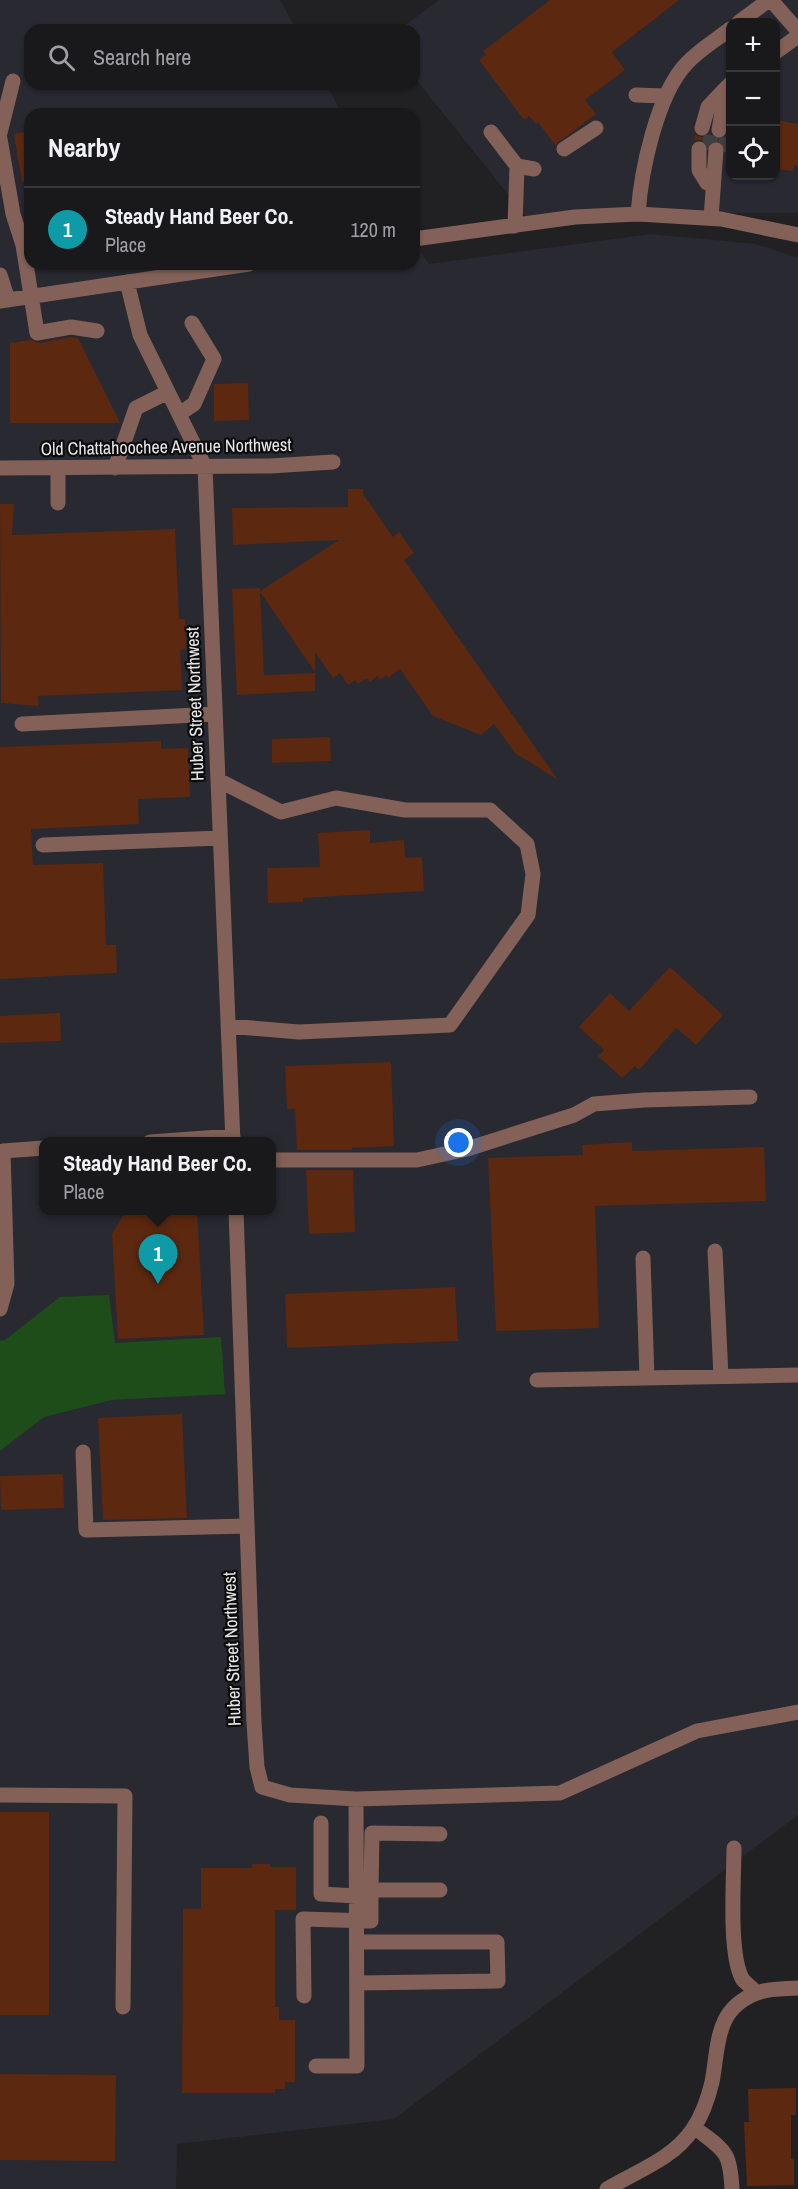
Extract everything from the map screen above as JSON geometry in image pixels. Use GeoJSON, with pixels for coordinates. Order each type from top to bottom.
{"type":"FeatureCollection","features":[{"type":"Feature","properties":{"kind":"street"},"geometry":{"type":"LineString","coordinates":[[745,18],[770,0],[798,31]]}},
{"type":"Feature","properties":{"kind":"street"},"geometry":{"type":"LineString","coordinates":[[638,214],[640,189],[665,96],[672,81],[688,62],[726,32]]}},
{"type":"Feature","properties":{"kind":"street"},"geometry":{"type":"LineString","coordinates":[[780,49],[798,36]]}},
{"type":"Feature","properties":{"kind":"street"},"geometry":{"type":"LineString","coordinates":[[0,133],[13,81]]}},
{"type":"Feature","properties":{"kind":"street"},"geometry":{"type":"LineString","coordinates":[[715,129],[726,93]]}},
{"type":"Feature","properties":{"kind":"street"},"geometry":{"type":"LineString","coordinates":[[636,95],[665,96]]}},
{"type":"Feature","properties":{"kind":"street"},"geometry":{"type":"LineString","coordinates":[[564,149],[596,128]]}},
{"type":"Feature","properties":{"kind":"street"},"geometry":{"type":"LineString","coordinates":[[491,132],[517,166],[514,226]]}},
{"type":"Feature","properties":{"kind":"street"},"geometry":{"type":"LineString","coordinates":[[0,139],[13,214],[24,251]]}},
{"type":"Feature","properties":{"kind":"street"},"geometry":{"type":"LineString","coordinates":[[712,150],[710,218],[706,183],[712,150]]}},
{"type":"Feature","properties":{"kind":"street"},"geometry":{"type":"LineString","coordinates":[[517,166],[534,169]]}},
{"type":"Feature","properties":{"kind":"street"},"geometry":{"type":"LineString","coordinates":[[420,238],[575,217],[638,214],[710,218],[762,226],[798,236]]}},
{"type":"Feature","properties":{"kind":"street"},"geometry":{"type":"LineString","coordinates":[[27,270],[37,333],[71,327],[97,331]]}},
{"type":"Feature","properties":{"kind":"street"},"geometry":{"type":"LineString","coordinates":[[0,275],[4,301],[210,270]]}},
{"type":"Feature","properties":{"kind":"street","name":"Huber Street Northwest"},"geometry":{"type":"LineString","coordinates":[[127,282],[140,335],[205,467],[233,1137]]}},
{"type":"Feature","properties":{"kind":"street"},"geometry":{"type":"LineString","coordinates":[[179,414],[194,404],[214,359],[192,323]]}},
{"type":"Feature","properties":{"kind":"street"},"geometry":{"type":"LineString","coordinates":[[115,468],[136,408],[168,392]]}},
{"type":"Feature","properties":{"kind":"street","name":"Old Chattahoochee Avenue Northwest"},"geometry":{"type":"LineString","coordinates":[[0,468],[270,466],[333,462]]}},
{"type":"Feature","properties":{"kind":"street"},"geometry":{"type":"LineString","coordinates":[[58,468],[58,503]]}},
{"type":"Feature","properties":{"kind":"street"},"geometry":{"type":"LineString","coordinates":[[22,724],[215,714]]}},
{"type":"Feature","properties":{"kind":"street"},"geometry":{"type":"LineString","coordinates":[[218,780],[281,812],[336,798],[405,810],[490,810],[527,844],[533,874],[528,915],[450,1025],[299,1032],[228,1026]]}},
{"type":"Feature","properties":{"kind":"street"},"geometry":{"type":"LineString","coordinates":[[43,845],[220,838]]}},
{"type":"Feature","properties":{"kind":"street"},"geometry":{"type":"LineString","coordinates":[[276,1160],[417,1160],[489,1142],[574,1115],[594,1104],[750,1097]]}},
{"type":"Feature","properties":{"kind":"street"},"geometry":{"type":"LineString","coordinates":[[0,1309],[7,1284],[3,1151],[39,1148]]}},
{"type":"Feature","properties":{"kind":"street","name":"Huber Street Northwest"},"geometry":{"type":"LineString","coordinates":[[236,1215],[254,1724],[257,1767],[262,1787],[290,1795],[356,1799],[560,1793],[697,1731],[798,1713]]}},
{"type":"Feature","properties":{"kind":"street"},"geometry":{"type":"LineString","coordinates":[[715,1251],[721,1376]]}},
{"type":"Feature","properties":{"kind":"street"},"geometry":{"type":"LineString","coordinates":[[643,1258],[647,1378]]}},
{"type":"Feature","properties":{"kind":"street"},"geometry":{"type":"LineString","coordinates":[[537,1380],[798,1375]]}},
{"type":"Feature","properties":{"kind":"street"},"geometry":{"type":"LineString","coordinates":[[83,1452],[86,1530],[247,1526]]}},
{"type":"Feature","properties":{"kind":"street"},"geometry":{"type":"LineString","coordinates":[[0,1795],[124,1796],[123,2007]]}},
{"type":"Feature","properties":{"kind":"street"},"geometry":{"type":"LineString","coordinates":[[356,1799],[364,1893]]}},
{"type":"Feature","properties":{"kind":"street"},"geometry":{"type":"LineString","coordinates":[[321,1823],[321,1894],[440,1890]]}},
{"type":"Feature","properties":{"kind":"street"},"geometry":{"type":"LineString","coordinates":[[316,2066],[357,2066],[357,1920],[364,1893],[372,1833],[440,1834]]}},
{"type":"Feature","properties":{"kind":"street"},"geometry":{"type":"LineString","coordinates":[[734,1848],[734,1943],[743,1979],[757,1993]]}},
{"type":"Feature","properties":{"kind":"street"},"geometry":{"type":"LineString","coordinates":[[304,1996],[303,1919],[357,1920]]}},
{"type":"Feature","properties":{"kind":"street"},"geometry":{"type":"LineString","coordinates":[[357,1942],[497,1942],[498,1981],[358,1983]]}},
{"type":"Feature","properties":{"kind":"street"},"geometry":{"type":"LineString","coordinates":[[609,2188],[668,2155],[694,2127],[707,2102],[718,2038],[727,2015],[757,1993],[798,1988]]}},
{"type":"Feature","properties":{"kind":"street"},"geometry":{"type":"LineString","coordinates":[[694,2127],[724,2152],[731,2167],[732,2189]]}},
{"type":"Feature","properties":{"kind":"shaded area"},"geometry":{"type":"Polygon","coordinates":[[[0,0],[280,0],[294,24],[24,24],[24,90],[329,90],[339,108],[24,108],[24,270],[420,270],[420,251],[429,264],[651,234],[756,244],[798,258],[798,1815],[394,2119],[177,2144],[176,2189],[0,2189],[0,0]]]}},
{"type":"Feature","properties":{"kind":"shaded area"},"geometry":{"type":"Polygon","coordinates":[[[439,0],[798,0],[798,213],[600,213],[531,223],[420,84],[420,24],[407,24],[439,0]]]}},
{"type":"Feature","properties":{"kind":"green space"},"geometry":{"type":"Polygon","coordinates":[[[109,1295],[115,1343],[221,1337],[225,1394],[112,1400],[44,1417],[0,1451],[0,1341],[5,1340],[60,1297],[109,1295]]]}},
{"type":"Feature","properties":{"kind":"building"},"geometry":{"type":"Polygon","coordinates":[[[550,0],[679,0],[612,52],[625,70],[585,100],[596,114],[555,145],[538,122],[536,124],[529,116],[524,120],[479,60],[486,55],[483,51],[550,0]]]}},
{"type":"Feature","properties":{"kind":"building"},"geometry":{"type":"Polygon","coordinates":[[[780,121],[798,124],[798,166],[794,165],[793,171],[780,169],[780,121]]]}},
{"type":"Feature","properties":{"kind":"building"},"geometry":{"type":"Polygon","coordinates":[[[24,132],[24,182],[22,182],[14,134],[24,132]]]}},
{"type":"Feature","properties":{"kind":"building"},"geometry":{"type":"Polygon","coordinates":[[[710,133],[713,138],[722,139],[726,135],[726,153],[725,146],[721,142],[712,141],[708,145],[703,140],[694,140],[695,135],[704,138],[710,133]]]}},
{"type":"Feature","properties":{"kind":"building"},"geometry":{"type":"Polygon","coordinates":[[[71,337],[78,338],[120,423],[10,423],[10,343],[31,340],[39,343],[71,337]]]}},
{"type":"Feature","properties":{"kind":"building"},"geometry":{"type":"Polygon","coordinates":[[[248,383],[249,420],[214,421],[214,384],[248,383]]]}},
{"type":"Feature","properties":{"kind":"building"},"geometry":{"type":"Polygon","coordinates":[[[348,489],[363,489],[363,494],[393,537],[399,532],[414,553],[404,560],[558,780],[515,753],[494,724],[481,735],[433,716],[400,669],[388,678],[386,675],[380,680],[377,676],[370,682],[367,678],[358,684],[355,680],[348,685],[340,673],[333,678],[315,652],[315,672],[260,592],[264,675],[315,673],[315,691],[237,695],[232,589],[260,588],[260,591],[339,540],[233,545],[232,508],[348,507],[348,489]]]}},
{"type":"Feature","properties":{"kind":"building"},"geometry":{"type":"Polygon","coordinates":[[[0,504],[14,504],[12,535],[175,529],[179,619],[185,619],[186,649],[180,650],[182,690],[38,696],[39,706],[1,703],[0,504]]]}},
{"type":"Feature","properties":{"kind":"building"},"geometry":{"type":"Polygon","coordinates":[[[330,737],[331,761],[272,763],[272,739],[330,737]]]}},
{"type":"Feature","properties":{"kind":"building"},"geometry":{"type":"Polygon","coordinates":[[[161,741],[161,749],[188,748],[190,797],[138,799],[139,824],[31,829],[33,865],[103,863],[106,945],[116,945],[117,973],[0,979],[0,747],[161,741]]]}},
{"type":"Feature","properties":{"kind":"building"},"geometry":{"type":"Polygon","coordinates":[[[370,830],[370,843],[404,840],[405,858],[422,857],[424,891],[303,898],[303,902],[268,903],[267,868],[320,867],[318,833],[370,830]]]}},
{"type":"Feature","properties":{"kind":"building"},"geometry":{"type":"Polygon","coordinates":[[[670,967],[723,1015],[696,1045],[676,1028],[639,1070],[635,1066],[622,1078],[598,1056],[604,1050],[579,1027],[610,993],[629,1011],[670,967]]]}},
{"type":"Feature","properties":{"kind":"building"},"geometry":{"type":"Polygon","coordinates":[[[60,1013],[61,1041],[0,1043],[0,1016],[60,1013]]]}},
{"type":"Feature","properties":{"kind":"building"},"geometry":{"type":"Polygon","coordinates":[[[391,1062],[394,1146],[352,1148],[352,1150],[297,1150],[295,1109],[287,1109],[285,1066],[391,1062]]]}},
{"type":"Feature","properties":{"kind":"building"},"geometry":{"type":"Polygon","coordinates":[[[632,1142],[632,1151],[764,1147],[766,1201],[595,1206],[599,1328],[496,1331],[488,1158],[583,1155],[582,1145],[632,1142]]]}},
{"type":"Feature","properties":{"kind":"building"},"geometry":{"type":"Polygon","coordinates":[[[306,1170],[353,1170],[355,1232],[309,1234],[306,1170]]]}},
{"type":"Feature","properties":{"kind":"building"},"geometry":{"type":"Polygon","coordinates":[[[123,1215],[197,1215],[204,1335],[118,1339],[112,1234],[123,1215]]]}},
{"type":"Feature","properties":{"kind":"building"},"geometry":{"type":"Polygon","coordinates":[[[455,1287],[458,1341],[287,1348],[285,1294],[455,1287]]]}},
{"type":"Feature","properties":{"kind":"building"},"geometry":{"type":"Polygon","coordinates":[[[182,1414],[187,1518],[103,1520],[98,1418],[182,1414]]]}},
{"type":"Feature","properties":{"kind":"building"},"geometry":{"type":"Polygon","coordinates":[[[63,1474],[64,1508],[1,1510],[0,1476],[63,1474]]]}},
{"type":"Feature","properties":{"kind":"building"},"geometry":{"type":"Polygon","coordinates":[[[0,1812],[49,1812],[49,2015],[0,2015],[0,1812]]]}},
{"type":"Feature","properties":{"kind":"building"},"geometry":{"type":"Polygon","coordinates":[[[252,1864],[296,1867],[296,1910],[275,1910],[275,2007],[279,2007],[279,2020],[295,2020],[295,2082],[285,2082],[285,2089],[275,2089],[275,2093],[182,2093],[183,1909],[201,1909],[201,1868],[252,1868],[252,1864]]]}},
{"type":"Feature","properties":{"kind":"building"},"geometry":{"type":"Polygon","coordinates":[[[0,2074],[116,2075],[115,2161],[0,2160],[0,2074]]]}},
{"type":"Feature","properties":{"kind":"building"},"geometry":{"type":"Polygon","coordinates":[[[796,2088],[796,2115],[791,2115],[791,2159],[794,2159],[794,2185],[747,2186],[744,2122],[749,2122],[748,2089],[796,2088]]]}},
{"type":"Feature","properties":{"kind":"tunnel"},"geometry":{"type":"LineString","coordinates":[[709,150],[712,129]]}},
{"type":"Feature","properties":{"kind":"tunnel"},"geometry":{"type":"LineString","coordinates":[[724,152],[726,142]]}},
{"type":"Feature","properties":{"kind":"place","name":"Steady Hand Beer Co."},"geometry":{"type":"Point","coordinates":[158,1284]}}]}
